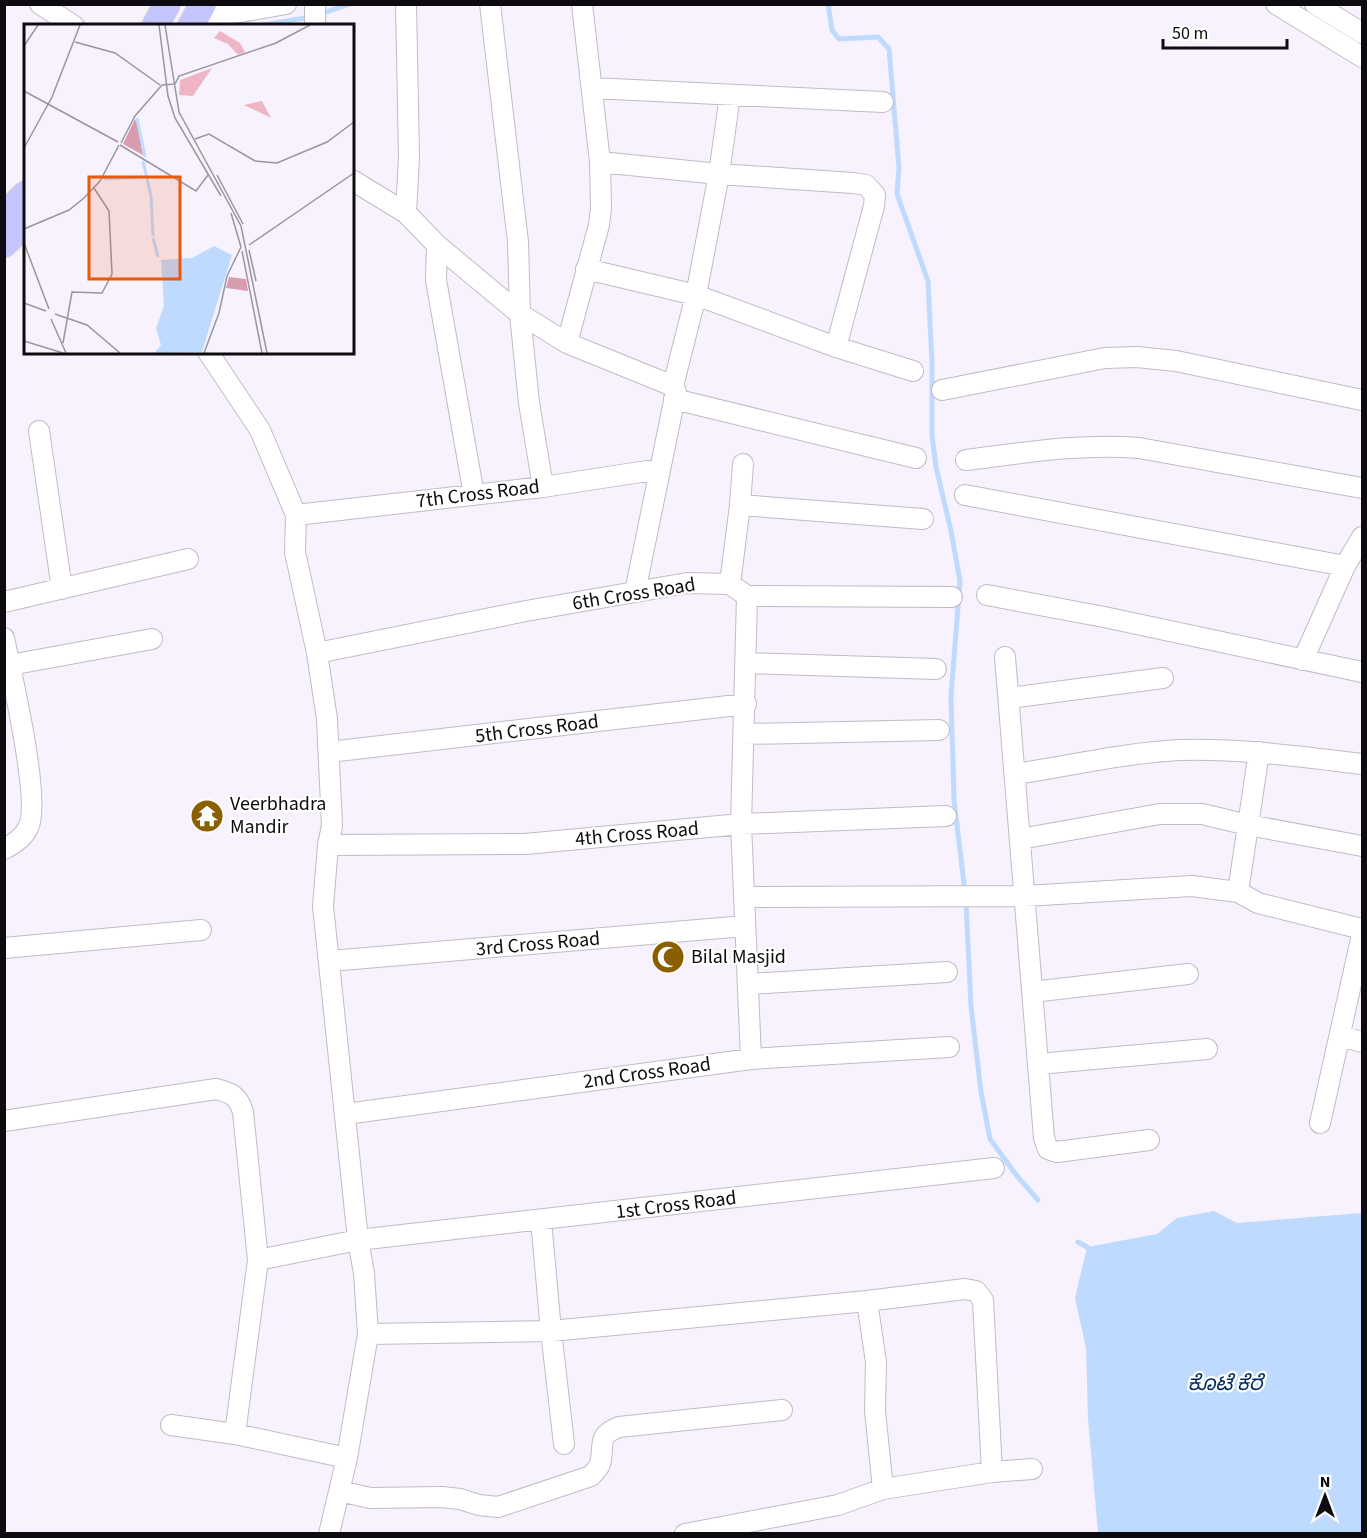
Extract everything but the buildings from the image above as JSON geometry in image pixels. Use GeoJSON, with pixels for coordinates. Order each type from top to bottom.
{"type":"FeatureCollection","features":[{"type":"Feature","properties":{"kind":"main road"},"geometry":{"type":"LineString","coordinates":[[156,24],[167,4]]}},
{"type":"Feature","properties":{"kind":"main road"},"geometry":{"type":"LineString","coordinates":[[4,215],[24,196]]}},
{"type":"Feature","properties":{"kind":"main road"},"geometry":{"type":"LineString","coordinates":[[4,244],[24,225]]}},
{"type":"Feature","properties":{"kind":"street"},"geometry":{"type":"LineString","coordinates":[[40,4],[71,24]]}},
{"type":"Feature","properties":{"kind":"street"},"geometry":{"type":"LineString","coordinates":[[196,17],[286,4]]}},
{"type":"Feature","properties":{"kind":"street"},"geometry":{"type":"LineString","coordinates":[[315,4],[315,24]]}},
{"type":"Feature","properties":{"kind":"street"},"geometry":{"type":"LineString","coordinates":[[406,4],[409,157],[406,213]]}},
{"type":"Feature","properties":{"kind":"street"},"geometry":{"type":"LineString","coordinates":[[490,4],[518,242],[520,314],[529,403],[543,487]]}},
{"type":"Feature","properties":{"kind":"street"},"geometry":{"type":"LineString","coordinates":[[567,343],[599,225],[601,208],[600,162],[582,4]]}},
{"type":"Feature","properties":{"kind":"street"},"geometry":{"type":"LineString","coordinates":[[1275,4],[1362,57]]}},
{"type":"Feature","properties":{"kind":"street"},"geometry":{"type":"LineString","coordinates":[[1315,4],[1362,33]]}},
{"type":"Feature","properties":{"kind":"street"},"geometry":{"type":"LineString","coordinates":[[592,88],[883,102]]}},
{"type":"Feature","properties":{"kind":"street"},"geometry":{"type":"LineString","coordinates":[[636,592],[719,174],[730,95]]}},
{"type":"Feature","properties":{"kind":"street"},"geometry":{"type":"LineString","coordinates":[[600,162],[866,185],[875,195],[874,206],[836,347]]}},
{"type":"Feature","properties":{"kind":"street"},"geometry":{"type":"LineString","coordinates":[[354,181],[406,213],[437,245],[520,314],[567,343],[674,393],[916,458]]}},
{"type":"Feature","properties":{"kind":"street"},"geometry":{"type":"LineString","coordinates":[[437,245],[436,280],[474,495]]}},
{"type":"Feature","properties":{"kind":"street"},"geometry":{"type":"LineString","coordinates":[[586,269],[696,295],[836,347],[913,371]]}},
{"type":"Feature","properties":{"kind":"street"},"geometry":{"type":"LineString","coordinates":[[209,354],[260,430],[296,515],[295,552],[317,653],[327,719],[332,826],[328,845],[323,906],[358,1240],[364,1273],[368,1334],[347,1458],[329,1533]]}},
{"type":"Feature","properties":{"kind":"street"},"geometry":{"type":"LineString","coordinates":[[942,390],[1105,357],[1137,357],[1176,361],[1362,400]]}},
{"type":"Feature","properties":{"kind":"street"},"geometry":{"type":"LineString","coordinates":[[39,431],[62,589]]}},
{"type":"Feature","properties":{"kind":"street"},"geometry":{"type":"LineString","coordinates":[[966,460],[1090,446],[1112,446],[1139,448],[1362,488]]}},
{"type":"Feature","properties":{"kind":"street"},"geometry":{"type":"LineString","coordinates":[[743,464],[730,584],[747,596],[952,597]]}},
{"type":"Feature","properties":{"kind":"street","name":"7th Cross Road"},"geometry":{"type":"LineString","coordinates":[[296,515],[543,487],[660,469]]}},
{"type":"Feature","properties":{"kind":"street"},"geometry":{"type":"LineString","coordinates":[[965,495],[1345,566]]}},
{"type":"Feature","properties":{"kind":"street"},"geometry":{"type":"LineString","coordinates":[[740,506],[923,519]]}},
{"type":"Feature","properties":{"kind":"street"},"geometry":{"type":"LineString","coordinates":[[1303,660],[1345,566],[1362,537]]}},
{"type":"Feature","properties":{"kind":"street"},"geometry":{"type":"LineString","coordinates":[[4,602],[188,559]]}},
{"type":"Feature","properties":{"kind":"street","name":"6th Cross Road"},"geometry":{"type":"LineString","coordinates":[[317,653],[687,583],[730,584]]}},
{"type":"Feature","properties":{"kind":"street"},"geometry":{"type":"LineString","coordinates":[[987,595],[1104,617],[1362,672]]}},
{"type":"Feature","properties":{"kind":"street"},"geometry":{"type":"LineString","coordinates":[[747,596],[746,704],[741,824],[751,1059]]}},
{"type":"Feature","properties":{"kind":"street"},"geometry":{"type":"LineString","coordinates":[[4,638],[33,809],[29,828],[18,842],[4,849]]}},
{"type":"Feature","properties":{"kind":"street"},"geometry":{"type":"LineString","coordinates":[[10,665],[152,639]]}},
{"type":"Feature","properties":{"kind":"street"},"geometry":{"type":"LineString","coordinates":[[1005,657],[1044,1138],[1048,1149],[1057,1152],[1149,1140]]}},
{"type":"Feature","properties":{"kind":"street"},"geometry":{"type":"LineString","coordinates":[[746,663],[936,669]]}},
{"type":"Feature","properties":{"kind":"street"},"geometry":{"type":"LineString","coordinates":[[1009,699],[1163,678]]}},
{"type":"Feature","properties":{"kind":"street","name":"5th Cross Road"},"geometry":{"type":"LineString","coordinates":[[329,752],[746,704]]}},
{"type":"Feature","properties":{"kind":"street"},"geometry":{"type":"LineString","coordinates":[[744,734],[939,730]]}},
{"type":"Feature","properties":{"kind":"street"},"geometry":{"type":"LineString","coordinates":[[1015,774],[1180,750],[1259,752],[1362,764]]}},
{"type":"Feature","properties":{"kind":"street"},"geometry":{"type":"LineString","coordinates":[[1238,892],[1259,752]]}},
{"type":"Feature","properties":{"kind":"street"},"geometry":{"type":"LineString","coordinates":[[1020,839],[1160,813],[1202,813],[1248,825],[1362,846]]}},
{"type":"Feature","properties":{"kind":"street","name":"4th Cross Road"},"geometry":{"type":"LineString","coordinates":[[328,845],[525,844],[741,824],[946,816]]}},
{"type":"Feature","properties":{"kind":"street"},"geometry":{"type":"LineString","coordinates":[[744,897],[1025,896],[1192,886],[1238,892],[1258,903],[1362,928]]}},
{"type":"Feature","properties":{"kind":"street","name":"3rd Cross Road"},"geometry":{"type":"LineString","coordinates":[[330,961],[745,926]]}},
{"type":"Feature","properties":{"kind":"street"},"geometry":{"type":"LineString","coordinates":[[4,948],[201,930]]}},
{"type":"Feature","properties":{"kind":"street"},"geometry":{"type":"LineString","coordinates":[[1320,1123],[1360,959],[1362,935]]}},
{"type":"Feature","properties":{"kind":"street"},"geometry":{"type":"LineString","coordinates":[[748,984],[947,972]]}},
{"type":"Feature","properties":{"kind":"street"},"geometry":{"type":"LineString","coordinates":[[1032,992],[1188,974]]}},
{"type":"Feature","properties":{"kind":"street"},"geometry":{"type":"LineString","coordinates":[[1340,1036],[1362,1042]]}},
{"type":"Feature","properties":{"kind":"street","name":"2nd Cross Road"},"geometry":{"type":"LineString","coordinates":[[346,1114],[751,1059],[949,1047]]}},
{"type":"Feature","properties":{"kind":"street"},"geometry":{"type":"LineString","coordinates":[[1038,1064],[1207,1049]]}},
{"type":"Feature","properties":{"kind":"street"},"geometry":{"type":"LineString","coordinates":[[4,1121],[216,1089],[230,1092],[239,1099],[243,1113],[258,1260],[235,1434]]}},
{"type":"Feature","properties":{"kind":"street","name":"1st Cross Road"},"geometry":{"type":"LineString","coordinates":[[258,1260],[358,1240],[994,1168]]}},
{"type":"Feature","properties":{"kind":"street"},"geometry":{"type":"LineString","coordinates":[[542,1220],[551,1331],[564,1444]]}},
{"type":"Feature","properties":{"kind":"street"},"geometry":{"type":"LineString","coordinates":[[368,1334],[551,1331],[965,1289],[976,1291],[983,1300],[992,1472]]}},
{"type":"Feature","properties":{"kind":"street"},"geometry":{"type":"LineString","coordinates":[[867,1300],[876,1362],[875,1411],[883,1489]]}},
{"type":"Feature","properties":{"kind":"street"},"geometry":{"type":"LineString","coordinates":[[340,1491],[370,1498],[408,1496],[460,1499],[479,1505],[498,1507],[591,1476],[600,1466],[603,1439],[609,1431],[619,1427],[782,1410]]}},
{"type":"Feature","properties":{"kind":"street"},"geometry":{"type":"LineString","coordinates":[[171,1425],[235,1434],[347,1458]]}},
{"type":"Feature","properties":{"kind":"street"},"geometry":{"type":"LineString","coordinates":[[685,1533],[838,1505],[883,1489],[992,1472],[1032,1469]]}},
{"type":"Feature","properties":{"kind":"water","name":"ಕೊಟೆ ಕೆರೆ"},"geometry":{"type":"Polygon","coordinates":[[[1214,1211],[1237,1223],[1362,1213],[1362,1533],[1098,1533],[1088,1418],[1086,1348],[1075,1298],[1087,1247],[1157,1234],[1177,1218],[1214,1211]]]}},
{"type":"Feature","properties":{"kind":"waterway"},"geometry":{"type":"LineString","coordinates":[[320,14],[350,4]]}},
{"type":"Feature","properties":{"kind":"waterway"},"geometry":{"type":"LineString","coordinates":[[828,4],[832,30],[839,39],[878,37],[889,49],[899,168],[897,194],[928,281],[932,363],[932,435],[936,467],[960,581],[951,696],[954,800],[965,892]]}},
{"type":"Feature","properties":{"kind":"waterway"},"geometry":{"type":"LineString","coordinates":[[269,24],[311,17]]}},
{"type":"Feature","properties":{"kind":"waterway"},"geometry":{"type":"LineString","coordinates":[[966,903],[971,1006],[981,1092],[990,1139],[1038,1200]]}},
{"type":"Feature","properties":{"kind":"waterway"},"geometry":{"type":"LineString","coordinates":[[1078,1242],[1087,1247]]}},
{"type":"Feature","properties":{"kind":"place","name":"Veerbhadra Mandir"},"geometry":{"type":"Point","coordinates":[207,816]}},
{"type":"Feature","properties":{"kind":"place","name":"Bilal Masjid"},"geometry":{"type":"Point","coordinates":[668,957]}}]}
